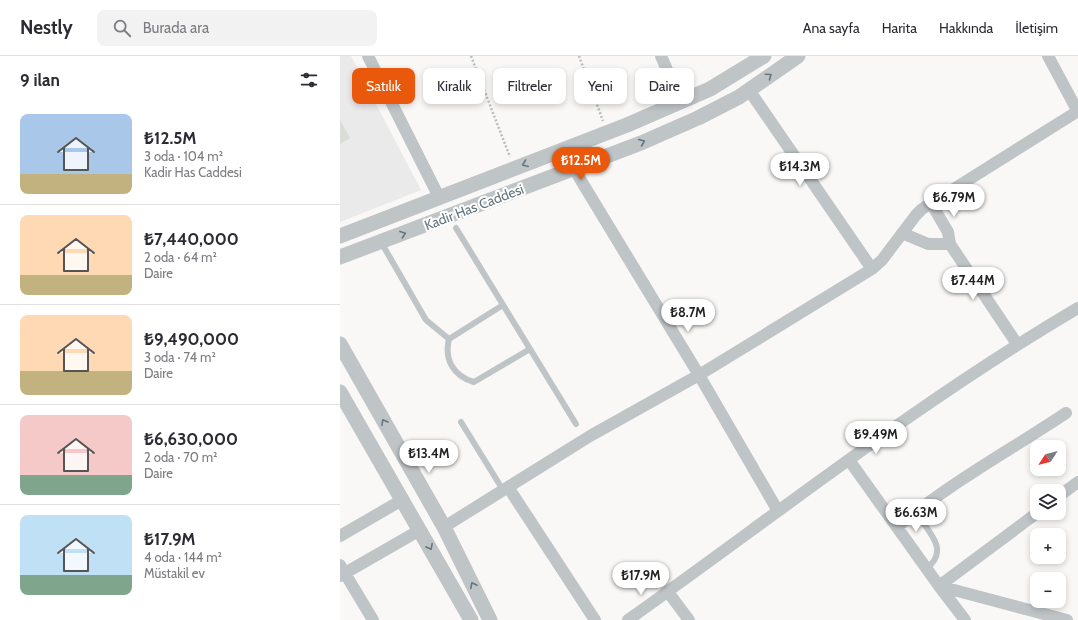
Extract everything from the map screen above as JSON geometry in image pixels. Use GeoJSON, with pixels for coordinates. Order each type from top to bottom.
{"type":"FeatureCollection","features":[{"type":"Feature","properties":{"kind":"street"},"geometry":{"type":"LineString","coordinates":[[368,56],[439,197]]}},
{"type":"Feature","properties":{"kind":"street"},"geometry":{"type":"LineString","coordinates":[[661,56],[666,68]]}},
{"type":"Feature","properties":{"kind":"street","name":"Kadir Has Caddesi"},"geometry":{"type":"LineString","coordinates":[[694,96],[729,78],[764,56]]}},
{"type":"Feature","properties":{"kind":"street","name":"Kadir Has Caddesi"},"geometry":{"type":"LineString","coordinates":[[340,257],[641,143],[719,108],[749,90],[798,56]]}},
{"type":"Feature","properties":{"kind":"street"},"geometry":{"type":"LineString","coordinates":[[444,527],[590,436],[699,375],[872,269],[882,260],[916,215],[931,203],[1078,112],[1048,56]]}},
{"type":"Feature","properties":{"kind":"street"},"geometry":{"type":"LineString","coordinates":[[749,90],[872,269]]}},
{"type":"Feature","properties":{"kind":"street","name":"Kadir Has Caddesi"},"geometry":{"type":"LineString","coordinates":[[342,234],[607,133],[676,104]]}},
{"type":"Feature","properties":{"kind":"street"},"geometry":{"type":"LineString","coordinates":[[574,169],[699,375],[778,511]]}},
{"type":"Feature","properties":{"kind":"street"},"geometry":{"type":"LineString","coordinates":[[931,203],[948,232],[950,244],[1017,344]]}},
{"type":"Feature","properties":{"kind":"street"},"geometry":{"type":"LineString","coordinates":[[902,233],[928,244],[950,244]]}},
{"type":"Feature","properties":{"kind":"street"},"geometry":{"type":"LineString","coordinates":[[628,620],[917,410],[1017,344],[1078,308]]}},
{"type":"Feature","properties":{"kind":"street"},"geometry":{"type":"LineString","coordinates":[[340,344],[444,527],[490,620]]}},
{"type":"Feature","properties":{"kind":"street"},"geometry":{"type":"LineString","coordinates":[[340,392],[471,620]]}},
{"type":"Feature","properties":{"kind":"street"},"geometry":{"type":"LineString","coordinates":[[897,527],[956,482],[1066,413]]}},
{"type":"Feature","properties":{"kind":"street"},"geometry":{"type":"LineString","coordinates":[[849,460],[938,586],[965,620]]}},
{"type":"Feature","properties":{"kind":"street"},"geometry":{"type":"LineString","coordinates":[[1066,491],[1078,482]]}},
{"type":"Feature","properties":{"kind":"street"},"geometry":{"type":"LineString","coordinates":[[506,489],[595,620]]}},
{"type":"Feature","properties":{"kind":"street"},"geometry":{"type":"LineString","coordinates":[[340,536],[402,500]]}},
{"type":"Feature","properties":{"kind":"street"},"geometry":{"type":"LineString","coordinates":[[938,586],[1030,518]]}},
{"type":"Feature","properties":{"kind":"street"},"geometry":{"type":"LineString","coordinates":[[373,620],[342,571],[420,530]]}},
{"type":"Feature","properties":{"kind":"street"},"geometry":{"type":"LineString","coordinates":[[938,586],[1067,620]]}},
{"type":"Feature","properties":{"kind":"street"},"geometry":{"type":"LineString","coordinates":[[668,592],[689,620]]}},
{"type":"Feature","properties":{"kind":"lane"},"geometry":{"type":"LineString","coordinates":[[456,228],[576,424]]}},
{"type":"Feature","properties":{"kind":"lane"},"geometry":{"type":"LineString","coordinates":[[381,242],[426,320],[449,339]]}},
{"type":"Feature","properties":{"kind":"lane"},"geometry":{"type":"LineString","coordinates":[[503,304],[449,339],[447,353],[451,366],[461,377],[474,382],[530,349]]}},
{"type":"Feature","properties":{"kind":"lane"},"geometry":{"type":"LineString","coordinates":[[460,422],[506,489]]}},
{"type":"Feature","properties":{"kind":"lane"},"geometry":{"type":"LineString","coordinates":[[915,512],[938,547],[937,558],[934,563],[926,569]]}},
{"type":"Feature","properties":{"kind":"path"},"geometry":{"type":"LineString","coordinates":[[471,56],[515,168]]}},
{"type":"Feature","properties":{"kind":"path"},"geometry":{"type":"LineString","coordinates":[[579,56],[607,133]]}},
{"type":"Feature","properties":{"kind":"shaded area"},"geometry":{"type":"Polygon","coordinates":[[[340,56],[351,56],[357,68],[352,68],[352,104],[376,104],[421,190],[340,222],[340,56]]]}},
{"type":"Feature","properties":{"kind":"shaded area"},"geometry":{"type":"Polygon","coordinates":[[[340,120],[350,138],[340,144],[340,120]]]}}]}
